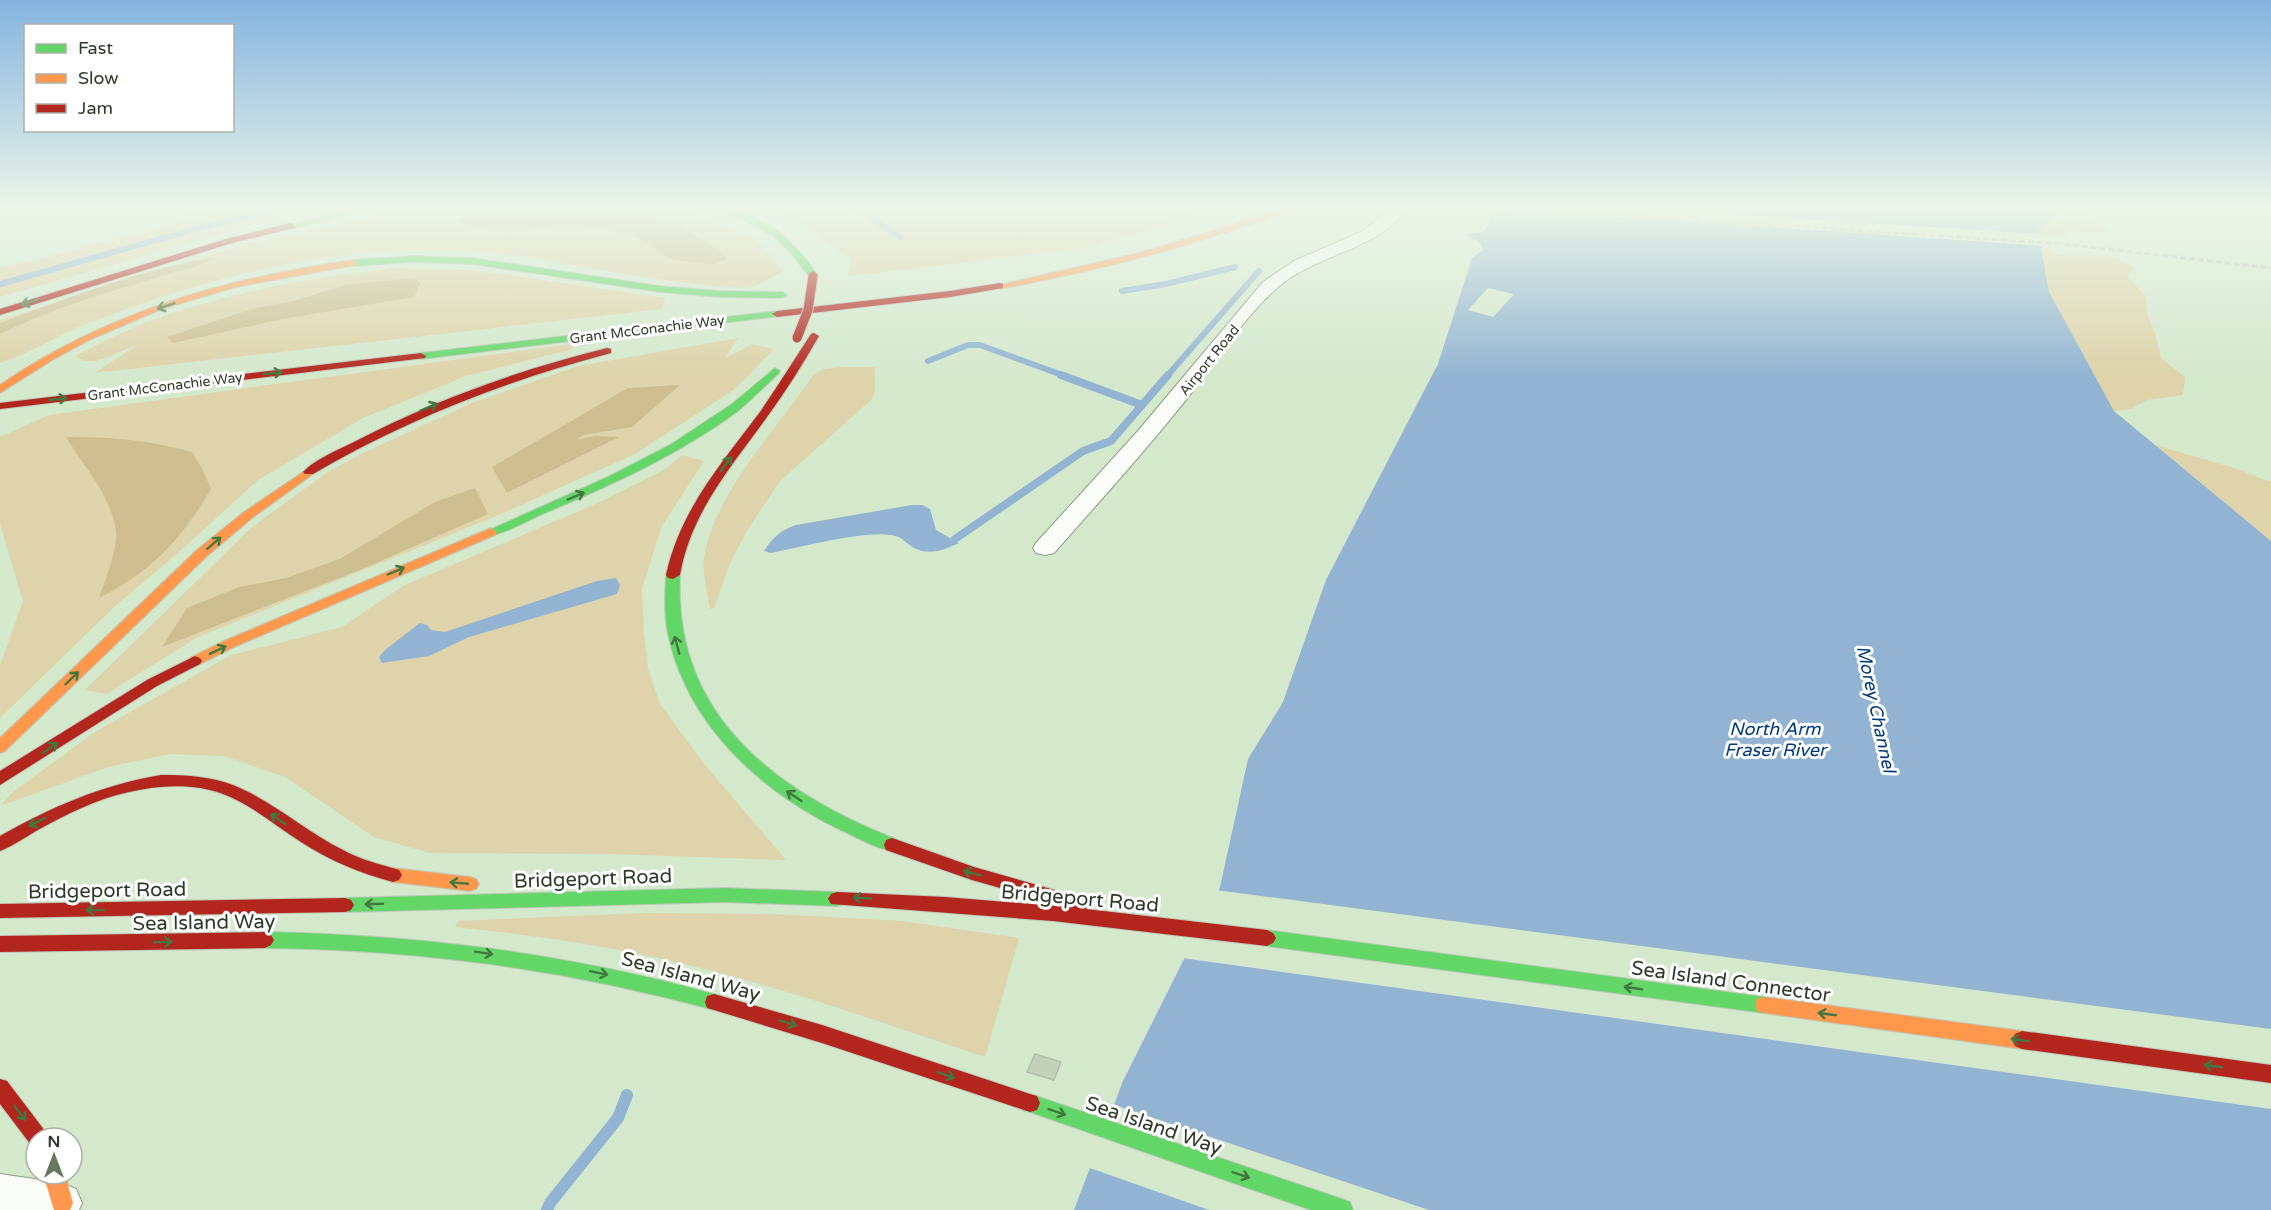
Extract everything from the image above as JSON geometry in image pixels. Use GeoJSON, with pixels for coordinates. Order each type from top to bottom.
{"type":"FeatureCollection","features":[{"type":"Feature","properties":{"kind":"main road"},"geometry":{"type":"LineString","coordinates":[[0,312],[154,264]]}},
{"type":"Feature","properties":{"kind":"main road"},"geometry":{"type":"LineString","coordinates":[[0,392],[31,368],[97,333],[194,297],[278,275],[352,264]]}},
{"type":"Feature","properties":{"kind":"main road"},"geometry":{"type":"LineString","coordinates":[[502,264],[682,292],[762,296],[888,290]]}},
{"type":"Feature","properties":{"kind":"main road"},"geometry":{"type":"LineString","coordinates":[[806,264],[820,286],[823,309],[814,336],[785,383],[712,484],[688,525],[678,548],[672,570],[670,611],[676,647],[687,675],[721,730],[744,755],[775,783],[812,809],[851,829],[904,852],[958,870],[1088,906],[1185,927]]}},
{"type":"Feature","properties":{"kind":"main road","name":"Grant McConachie Way"},"geometry":{"type":"LineString","coordinates":[[0,392],[888,290],[1040,264]]}},
{"type":"Feature","properties":{"kind":"main road","name":"Grant McConachie Way"},"geometry":{"type":"LineString","coordinates":[[0,406],[716,320],[872,304],[984,288],[1101,264]]}},
{"type":"Feature","properties":{"kind":"main road"},"geometry":{"type":"LineString","coordinates":[[0,779],[133,695],[229,644],[584,492],[664,453],[708,428],[752,395],[781,365],[797,338],[808,310],[813,276]]}},
{"type":"Feature","properties":{"kind":"main road"},"geometry":{"type":"LineString","coordinates":[[0,747],[236,524],[305,473],[376,432],[432,406],[509,377],[622,347],[872,304]]}},
{"type":"Feature","properties":{"kind":"main road"},"geometry":{"type":"LineString","coordinates":[[0,844],[31,825],[68,807],[107,793],[144,784],[175,781],[203,782],[227,788],[249,799],[311,842],[351,863],[374,871],[411,878],[482,885]]}},
{"type":"Feature","properties":{"kind":"main road"},"geometry":{"type":"LineString","coordinates":[[516,887],[664,896]]}},
{"type":"Feature","properties":{"kind":"main road","name":"Bridgeport Road"},"geometry":{"type":"LineString","coordinates":[[0,911],[786,895],[920,902],[1079,919],[1185,927]]}},
{"type":"Feature","properties":{"kind":"main road","name":"Sea Island Connector"},"geometry":{"type":"LineString","coordinates":[[1185,927],[2271,1074]]}},
{"type":"Feature","properties":{"kind":"main road","name":"Sea Island Way"},"geometry":{"type":"LineString","coordinates":[[0,944],[297,940],[478,951],[600,972],[668,989],[812,1031],[1342,1210]]}},
{"type":"Feature","properties":{"kind":"main road"},"geometry":{"type":"LineString","coordinates":[[0,1088],[29,1126]]}},
{"type":"Feature","properties":{"kind":"street","name":"Airport Road"},"geometry":{"type":"LineString","coordinates":[[1045,548],[1175,401],[1269,286],[1302,264]]}},
{"type":"Feature","properties":{"kind":"street"},"geometry":{"type":"LineString","coordinates":[[0,1194],[55,1199]]}},
{"type":"Feature","properties":{"kind":"shaded area"},"geometry":{"type":"Polygon","coordinates":[[[16,264],[114,264],[0,297],[0,268],[16,264]]]}},
{"type":"Feature","properties":{"kind":"shaded area"},"geometry":{"type":"Polygon","coordinates":[[[179,264],[285,264],[182,290],[134,306],[86,324],[0,363],[0,320],[179,264]]]}},
{"type":"Feature","properties":{"kind":"shaded area"},"geometry":{"type":"Polygon","coordinates":[[[180,264],[201,264],[75,303],[0,334],[0,323],[79,294],[180,264]]]}},
{"type":"Feature","properties":{"kind":"shaded area"},"geometry":{"type":"Polygon","coordinates":[[[572,264],[777,264],[783,271],[755,286],[735,288],[572,264]]]}},
{"type":"Feature","properties":{"kind":"shaded area"},"geometry":{"type":"Polygon","coordinates":[[[850,264],[945,264],[848,276],[850,264]]]}},
{"type":"Feature","properties":{"kind":"shaded area"},"geometry":{"type":"Polygon","coordinates":[[[2044,264],[2129,264],[2134,267],[2127,276],[2146,297],[2147,313],[2161,358],[2185,377],[2183,395],[2147,400],[2130,409],[2114,411],[2049,292],[2044,264]]]}},
{"type":"Feature","properties":{"kind":"shaded area"},"geometry":{"type":"Polygon","coordinates":[[[395,268],[473,270],[665,298],[662,309],[94,373],[136,346],[98,360],[83,360],[75,356],[118,334],[206,303],[331,276],[395,268]]]}},
{"type":"Feature","properties":{"kind":"shaded area"},"geometry":{"type":"Polygon","coordinates":[[[416,278],[420,284],[414,297],[283,319],[173,343],[167,337],[255,308],[294,301],[348,284],[416,278]]]}},
{"type":"Feature","properties":{"kind":"shaded area"},"geometry":{"type":"Polygon","coordinates":[[[738,338],[725,358],[753,344],[774,349],[735,389],[635,454],[501,514],[198,637],[106,694],[85,690],[252,527],[328,472],[361,454],[472,403],[578,366],[738,338]]]}},
{"type":"Feature","properties":{"kind":"shaded area"},"geometry":{"type":"Polygon","coordinates":[[[571,344],[573,349],[466,376],[363,418],[258,480],[114,607],[0,718],[0,666],[23,601],[0,524],[0,437],[49,415],[571,344]]]}},
{"type":"Feature","properties":{"kind":"shaded area"},"geometry":{"type":"Polygon","coordinates":[[[875,367],[875,392],[871,400],[780,481],[748,529],[730,563],[714,608],[710,609],[704,577],[704,559],[719,511],[748,463],[813,375],[824,369],[875,367]]]}},
{"type":"Feature","properties":{"kind":"shaded area"},"geometry":{"type":"Polygon","coordinates":[[[680,385],[632,427],[584,435],[576,440],[595,436],[619,437],[507,493],[492,467],[628,388],[680,385]]]}},
{"type":"Feature","properties":{"kind":"shaded area"},"geometry":{"type":"Polygon","coordinates":[[[66,437],[130,440],[192,452],[211,489],[188,524],[164,552],[135,576],[99,598],[113,555],[116,531],[103,493],[66,437]]]}},
{"type":"Feature","properties":{"kind":"shaded area"},"geometry":{"type":"Polygon","coordinates":[[[2155,445],[2234,468],[2271,482],[2271,541],[2155,445]]]}},
{"type":"Feature","properties":{"kind":"shaded area"},"geometry":{"type":"Polygon","coordinates":[[[682,455],[704,461],[662,526],[642,588],[648,669],[660,704],[705,765],[786,860],[610,854],[430,853],[374,837],[285,777],[224,756],[169,754],[108,767],[0,806],[13,792],[95,732],[231,655],[342,627],[403,586],[600,502],[666,469],[682,455]]]}},
{"type":"Feature","properties":{"kind":"shaded area"},"geometry":{"type":"Polygon","coordinates":[[[475,488],[488,514],[362,569],[162,647],[187,608],[239,587],[286,578],[340,559],[435,502],[475,488]]]}},
{"type":"Feature","properties":{"kind":"shaded area"},"geometry":{"type":"Polygon","coordinates":[[[644,913],[771,914],[902,921],[1019,938],[985,1057],[823,1003],[699,968],[582,943],[455,927],[458,921],[644,913]]]}},
{"type":"Feature","properties":{"kind":"water","name":"North Arm Fraser River"},"geometry":{"type":"Polygon","coordinates":[[[1470,264],[2044,264],[2049,292],[2114,411],[2271,541],[2271,1210],[1074,1210],[1123,1081],[1220,887],[1248,759],[1283,702],[1326,580],[1438,364],[1470,264]]]}},
{"type":"Feature","properties":{"kind":"water"},"geometry":{"type":"Polygon","coordinates":[[[922,505],[930,509],[936,530],[959,543],[942,550],[926,552],[914,548],[899,537],[879,534],[848,537],[771,553],[764,551],[778,535],[796,525],[922,505]]]}},
{"type":"Feature","properties":{"kind":"water"},"geometry":{"type":"Polygon","coordinates":[[[616,578],[620,585],[617,594],[469,637],[429,656],[382,663],[379,657],[420,623],[427,625],[431,630],[445,632],[597,581],[616,578]]]}},
{"type":"Feature","properties":{"kind":"pier"},"geometry":{"type":"Polygon","coordinates":[[[1488,288],[1514,294],[1493,317],[1468,310],[1488,288]]]}},
{"type":"Feature","properties":{"kind":"pier"},"geometry":{"type":"Polygon","coordinates":[[[1216,890],[2271,1029],[2271,1109],[1182,958],[1216,890]]]}},
{"type":"Feature","properties":{"kind":"pier"},"geometry":{"type":"Polygon","coordinates":[[[1112,1104],[1429,1210],[1209,1210],[1087,1167],[1112,1104]]]}},
{"type":"Feature","properties":{"kind":"building"},"geometry":{"type":"Polygon","coordinates":[[[1035,1054],[1061,1062],[1054,1080],[1027,1072],[1035,1054]]]}},
{"type":"Feature","properties":{"kind":"waterway"},"geometry":{"type":"LineString","coordinates":[[0,284],[69,264]]}},
{"type":"Feature","properties":{"kind":"waterway"},"geometry":{"type":"LineString","coordinates":[[1122,291],[1166,284],[1235,267]]}},
{"type":"Feature","properties":{"kind":"waterway"},"geometry":{"type":"LineString","coordinates":[[1167,376],[1259,271]]}},
{"type":"Feature","properties":{"kind":"waterway"},"geometry":{"type":"LineString","coordinates":[[928,361],[968,345],[980,345],[1065,376]]}},
{"type":"Feature","properties":{"kind":"waterway"},"geometry":{"type":"LineString","coordinates":[[1061,375],[1142,405]]}},
{"type":"Feature","properties":{"kind":"waterway"},"geometry":{"type":"LineString","coordinates":[[955,539],[1083,451],[1111,441],[1168,375]]}},
{"type":"Feature","properties":{"kind":"waterway"},"geometry":{"type":"LineString","coordinates":[[547,1210],[550,1203],[618,1118],[627,1095]]}},
{"type":"Feature","properties":{"kind":"railway"},"geometry":{"type":"LineString","coordinates":[[2240,264],[2271,268]]}},
{"type":"Feature","properties":{"kind":"traffic: fast"},"geometry":{"type":"LineString","coordinates":[[495,264],[660,289],[720,294],[782,295]]}},
{"type":"Feature","properties":{"kind":"traffic: fast"},"geometry":{"type":"LineString","coordinates":[[806,264],[813,276]]}},
{"type":"Feature","properties":{"kind":"traffic: fast"},"geometry":{"type":"LineString","coordinates":[[421,356],[777,314]]}},
{"type":"Feature","properties":{"kind":"traffic: fast"},"geometry":{"type":"LineString","coordinates":[[491,532],[614,478],[674,447],[736,407],[775,371]]}},
{"type":"Feature","properties":{"kind":"traffic: fast"},"geometry":{"type":"LineString","coordinates":[[673,575],[672,604],[675,633],[683,661],[694,688],[709,713],[727,736],[768,777],[796,798],[843,824],[892,845]]}},
{"type":"Feature","properties":{"kind":"traffic: fast"},"geometry":{"type":"LineString","coordinates":[[345,905],[725,895],[837,899]]}},
{"type":"Feature","properties":{"kind":"traffic: fast"},"geometry":{"type":"LineString","coordinates":[[1267,938],[1764,1005]]}},
{"type":"Feature","properties":{"kind":"traffic: fast"},"geometry":{"type":"LineString","coordinates":[[265,940],[379,944],[491,955],[603,974],[714,1002]]}},
{"type":"Feature","properties":{"kind":"traffic: fast"},"geometry":{"type":"LineString","coordinates":[[1030,1103],[1342,1210]]}},
{"type":"Feature","properties":{"kind":"traffic: slow"},"geometry":{"type":"LineString","coordinates":[[0,390],[85,338],[158,307],[235,284],[343,264]]}},
{"type":"Feature","properties":{"kind":"traffic: slow"},"geometry":{"type":"LineString","coordinates":[[1000,286],[1101,264]]}},
{"type":"Feature","properties":{"kind":"traffic: slow"},"geometry":{"type":"LineString","coordinates":[[0,747],[202,553],[248,515],[309,472]]}},
{"type":"Feature","properties":{"kind":"traffic: slow"},"geometry":{"type":"LineString","coordinates":[[195,661],[229,644],[491,532]]}},
{"type":"Feature","properties":{"kind":"traffic: slow"},"geometry":{"type":"LineString","coordinates":[[393,875],[470,884]]}},
{"type":"Feature","properties":{"kind":"traffic: slow"},"geometry":{"type":"LineString","coordinates":[[1764,1005],[2022,1040]]}},
{"type":"Feature","properties":{"kind":"traffic: slow"},"geometry":{"type":"LineString","coordinates":[[57,1186],[62,1203]]}},
{"type":"Feature","properties":{"kind":"traffic: jam"},"geometry":{"type":"LineString","coordinates":[[0,312],[153,264]]}},
{"type":"Feature","properties":{"kind":"traffic: jam"},"geometry":{"type":"LineString","coordinates":[[797,338],[808,310],[813,276]]}},
{"type":"Feature","properties":{"kind":"traffic: jam"},"geometry":{"type":"LineString","coordinates":[[777,314],[1000,286]]}},
{"type":"Feature","properties":{"kind":"traffic: jam"},"geometry":{"type":"LineString","coordinates":[[673,575],[684,533],[704,495],[779,392],[814,336]]}},
{"type":"Feature","properties":{"kind":"traffic: jam"},"geometry":{"type":"LineString","coordinates":[[309,472],[344,451],[416,415],[529,373],[607,351]]}},
{"type":"Feature","properties":{"kind":"traffic: jam"},"geometry":{"type":"LineString","coordinates":[[0,406],[421,356]]}},
{"type":"Feature","properties":{"kind":"traffic: jam"},"geometry":{"type":"LineString","coordinates":[[0,779],[152,683],[195,661]]}},
{"type":"Feature","properties":{"kind":"traffic: jam"},"geometry":{"type":"LineString","coordinates":[[0,844],[61,811],[127,786],[161,781],[194,781],[227,789],[260,806],[339,856],[356,864],[393,875]]}},
{"type":"Feature","properties":{"kind":"traffic: jam"},"geometry":{"type":"LineString","coordinates":[[892,845],[972,873],[1080,904]]}},
{"type":"Feature","properties":{"kind":"traffic: jam"},"geometry":{"type":"LineString","coordinates":[[837,899],[1053,913],[1267,938]]}},
{"type":"Feature","properties":{"kind":"traffic: jam"},"geometry":{"type":"LineString","coordinates":[[0,911],[345,905]]}},
{"type":"Feature","properties":{"kind":"traffic: jam"},"geometry":{"type":"LineString","coordinates":[[0,944],[265,940]]}},
{"type":"Feature","properties":{"kind":"traffic: jam"},"geometry":{"type":"LineString","coordinates":[[714,1002],[822,1034],[1030,1103]]}},
{"type":"Feature","properties":{"kind":"traffic: jam"},"geometry":{"type":"LineString","coordinates":[[2022,1040],[2271,1074]]}},
{"type":"Feature","properties":{"kind":"traffic: jam"},"geometry":{"type":"LineString","coordinates":[[0,1088],[29,1126]]}},
{"type":"Feature","properties":{"kind":"water label","name":"Morey Channel"},"geometry":{"type":"Point","coordinates":[1876,709]}}]}
